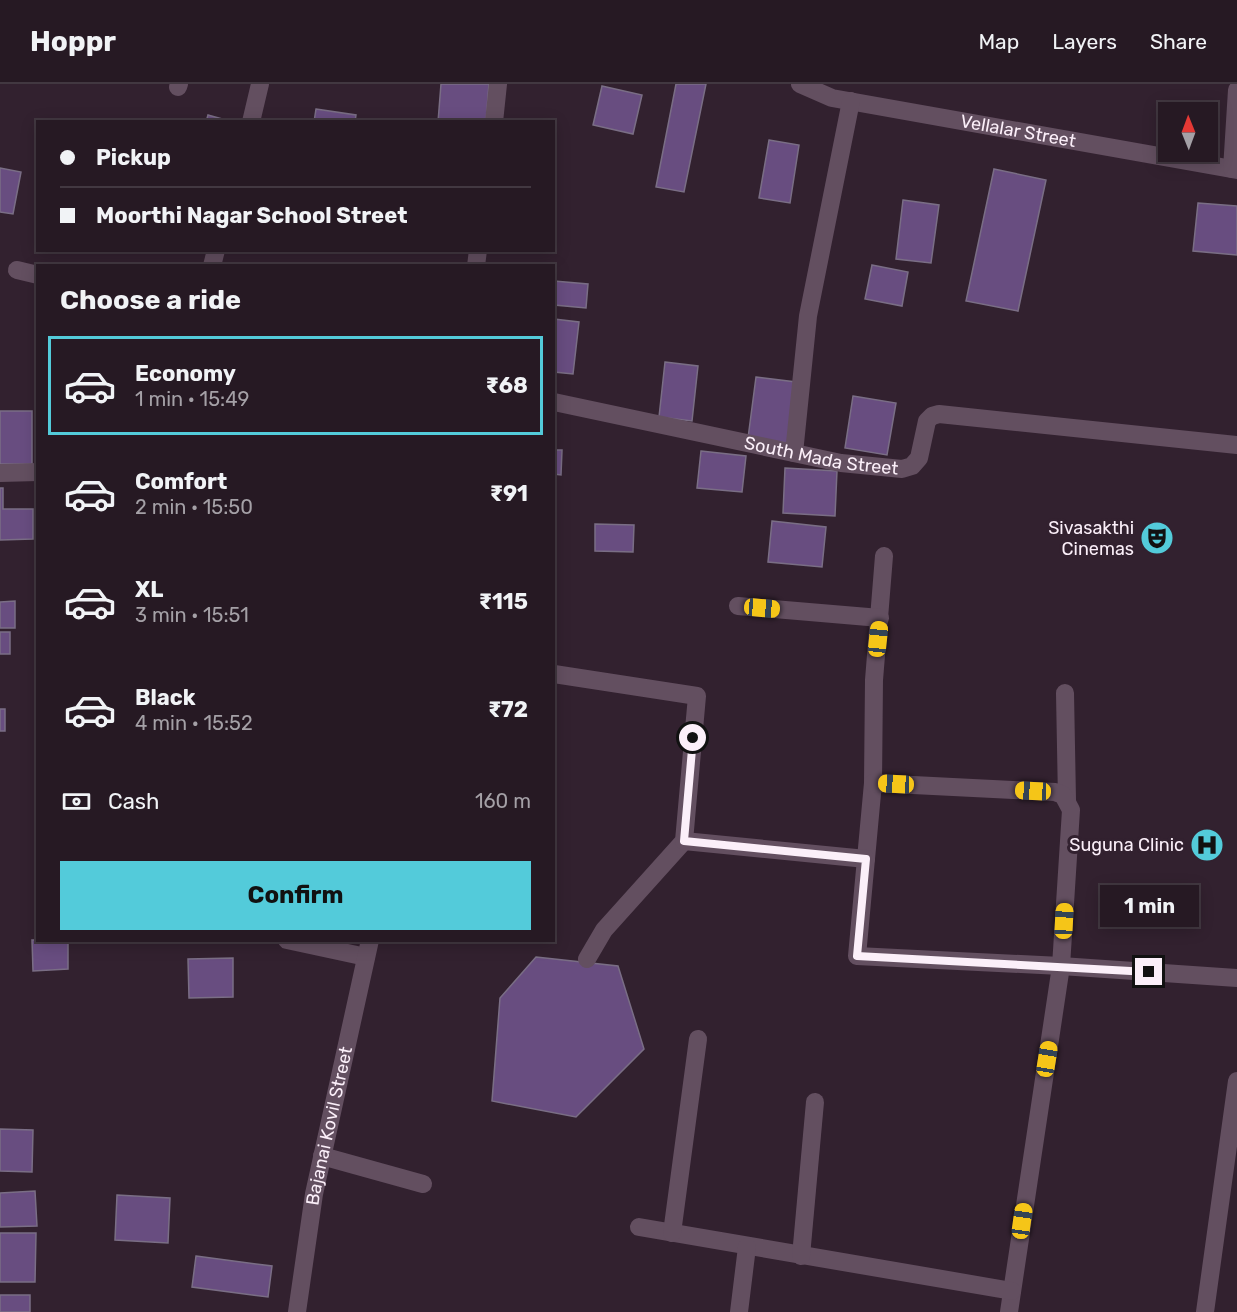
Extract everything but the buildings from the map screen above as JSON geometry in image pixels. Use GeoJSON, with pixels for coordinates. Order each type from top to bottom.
{"type":"FeatureCollection","features":[{"type":"Feature","properties":{"kind":"street"},"geometry":{"type":"LineString","coordinates":[[251,120],[260,84]]}},
{"type":"Feature","properties":{"kind":"street"},"geometry":{"type":"LineString","coordinates":[[494,120],[498,84]]}},
{"type":"Feature","properties":{"kind":"street","name":"Vellalar Street"},"geometry":{"type":"LineString","coordinates":[[800,84],[832,98],[1235,169]]}},
{"type":"Feature","properties":{"kind":"street"},"geometry":{"type":"LineString","coordinates":[[1235,169],[1237,90]]}},
{"type":"Feature","properties":{"kind":"street"},"geometry":{"type":"LineString","coordinates":[[794,453],[808,316],[851,101]]}},
{"type":"Feature","properties":{"kind":"street"},"geometry":{"type":"LineString","coordinates":[[17,270],[36,275]]}},
{"type":"Feature","properties":{"kind":"street","name":"South Mada Street"},"geometry":{"type":"LineString","coordinates":[[555,402],[841,463],[902,468],[912,466],[919,458],[927,421],[939,414],[1237,445]]}},
{"type":"Feature","properties":{"kind":"street"},"geometry":{"type":"LineString","coordinates":[[0,473],[36,472]]}},
{"type":"Feature","properties":{"kind":"street"},"geometry":{"type":"LineString","coordinates":[[884,556],[874,680],[873,783],[857,956],[1061,966],[1237,978]]}},
{"type":"Feature","properties":{"kind":"street"},"geometry":{"type":"LineString","coordinates":[[738,606],[880,618]]}},
{"type":"Feature","properties":{"kind":"street"},"geometry":{"type":"LineString","coordinates":[[555,674],[697,696],[684,841],[604,930],[587,959]]}},
{"type":"Feature","properties":{"kind":"street"},"geometry":{"type":"LineString","coordinates":[[1009,1312],[1061,966],[1071,810],[1067,800],[1065,693]]}},
{"type":"Feature","properties":{"kind":"street"},"geometry":{"type":"LineString","coordinates":[[873,783],[1055,792],[1067,800]]}},
{"type":"Feature","properties":{"kind":"street"},"geometry":{"type":"LineString","coordinates":[[684,841],[866,859]]}},
{"type":"Feature","properties":{"kind":"street"},"geometry":{"type":"LineString","coordinates":[[305,942],[368,949]]}},
{"type":"Feature","properties":{"kind":"street","name":"Bajanai Kovil Street"},"geometry":{"type":"LineString","coordinates":[[297,1312],[314,1194],[368,949]]}},
{"type":"Feature","properties":{"kind":"street"},"geometry":{"type":"LineString","coordinates":[[672,1233],[698,1039]]}},
{"type":"Feature","properties":{"kind":"street"},"geometry":{"type":"LineString","coordinates":[[1205,1312],[1231,1168],[1237,1081]]}},
{"type":"Feature","properties":{"kind":"street"},"geometry":{"type":"LineString","coordinates":[[801,1256],[815,1102]]}},
{"type":"Feature","properties":{"kind":"street"},"geometry":{"type":"LineString","coordinates":[[322,1156],[423,1184]]}},
{"type":"Feature","properties":{"kind":"street"},"geometry":{"type":"LineString","coordinates":[[639,1227],[1012,1291]]}},
{"type":"Feature","properties":{"kind":"street"},"geometry":{"type":"LineString","coordinates":[[739,1312],[747,1247]]}},
{"type":"Feature","properties":{"kind":"place","name":"Sivasakthi Cinemas"},"geometry":{"type":"Point","coordinates":[1157,538]}},
{"type":"Feature","properties":{"kind":"place","name":"Suguna Clinic"},"geometry":{"type":"Point","coordinates":[1207,845]}},
{"type":"Feature","properties":{"kind":"route"},"geometry":{"type":"LineString","coordinates":[[693,738],[684,841],[866,859],[857,956],[1149,972]]}}]}
